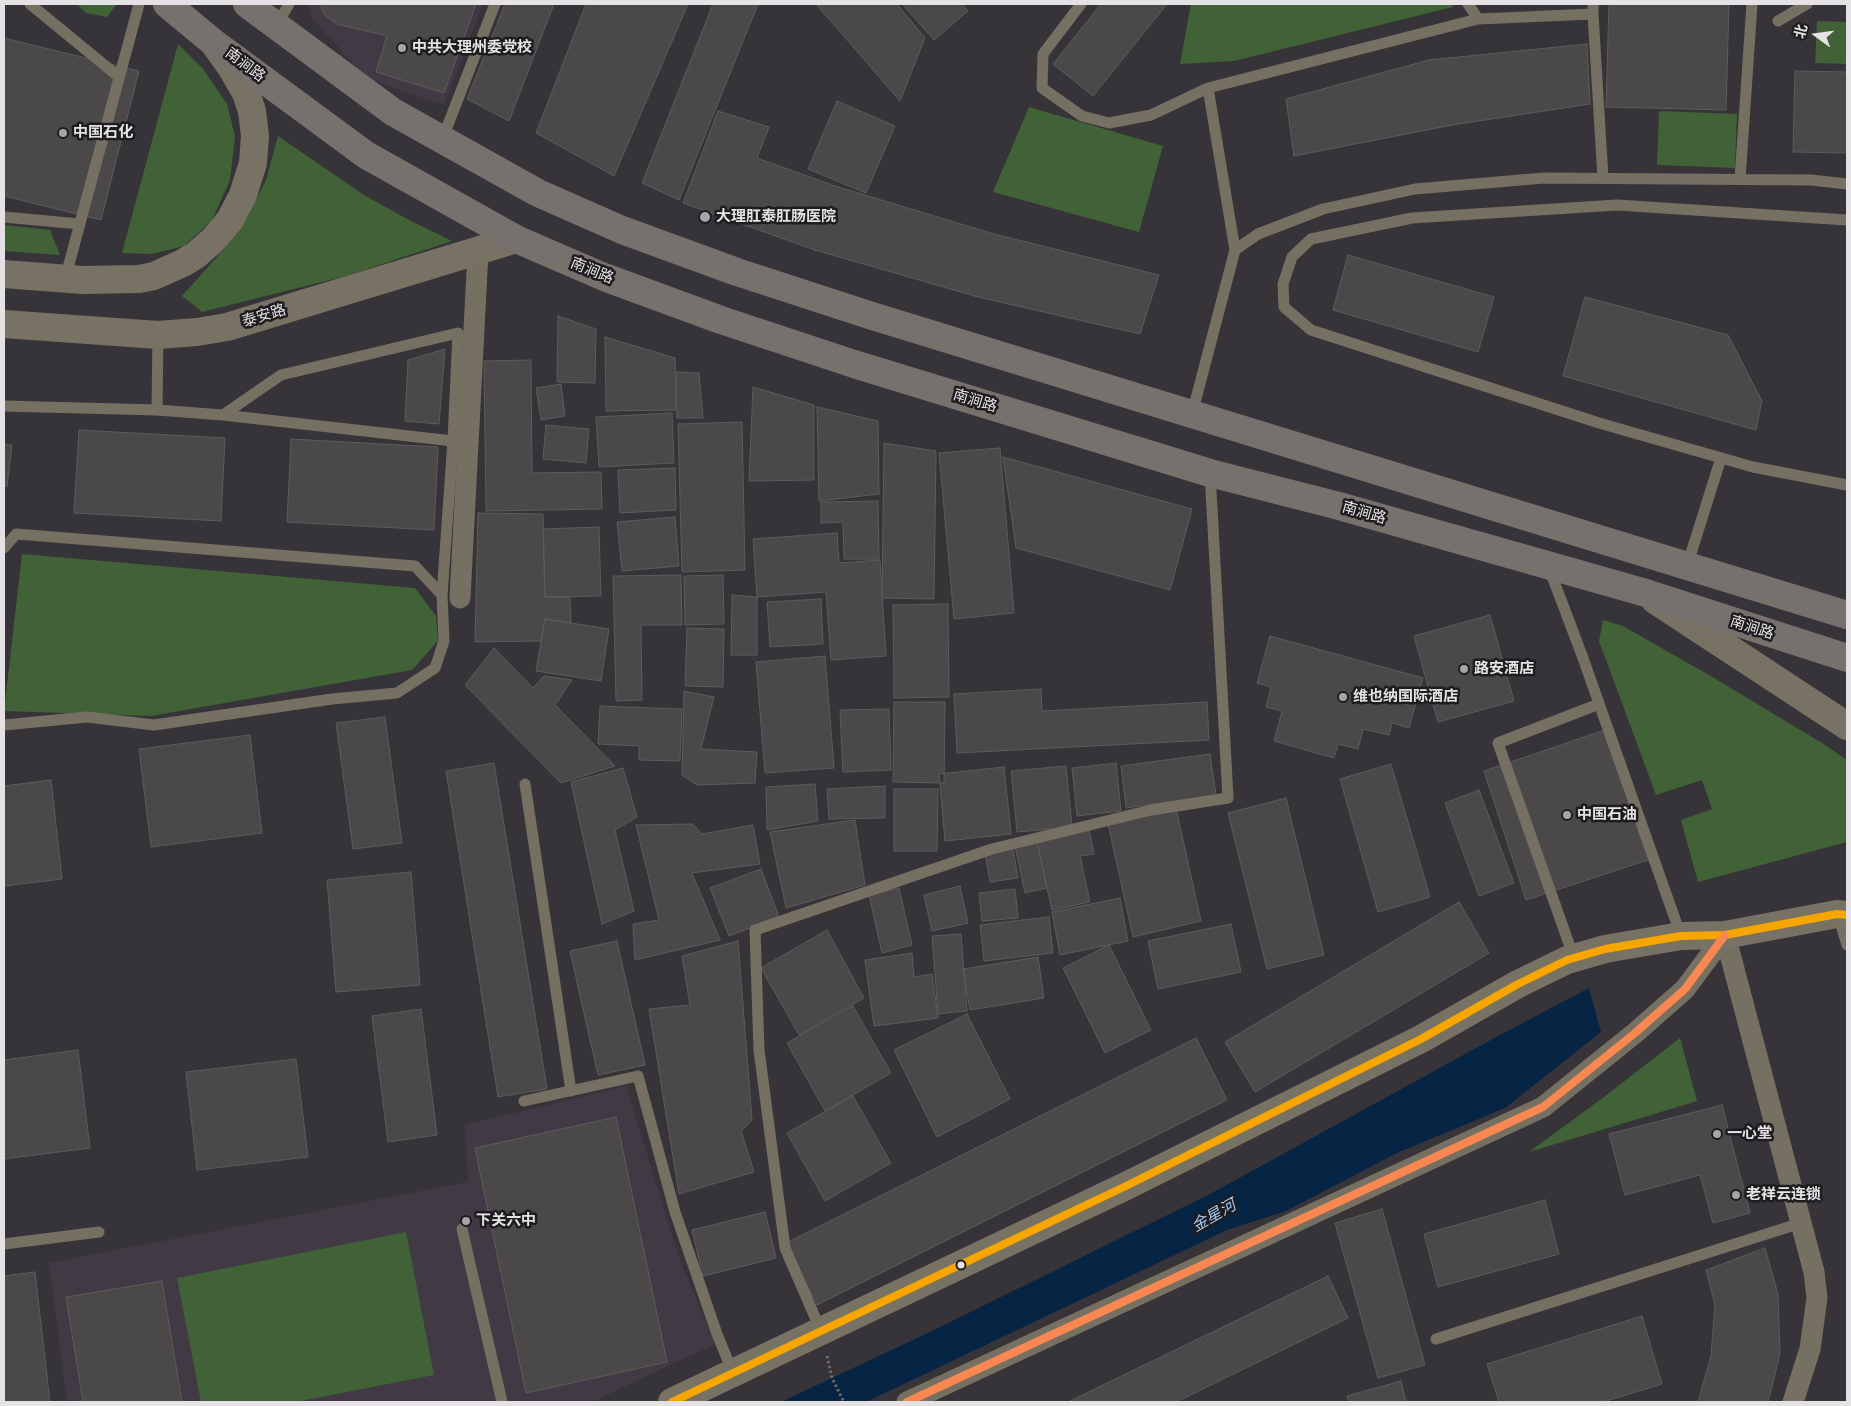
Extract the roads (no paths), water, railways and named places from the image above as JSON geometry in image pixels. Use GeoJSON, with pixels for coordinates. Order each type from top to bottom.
{"type":"FeatureCollection","features":[{"type":"Feature","properties":{"kind":"highway","name":"南涧路"},"geometry":{"type":"LineString","coordinates":[[167,4],[214,42],[366,155],[516,240],[604,277],[720,320],[854,364],[1210,473],[1330,504],[1646,593],[1847,658]]}},
{"type":"Feature","properties":{"kind":"highway"},"geometry":{"type":"LineString","coordinates":[[246,4],[282,15],[393,112],[538,193],[622,230],[737,272],[878,318],[1847,615]]}},
{"type":"Feature","properties":{"kind":"highway"},"geometry":{"type":"LineString","coordinates":[[1779,636],[1847,676]]}},
{"type":"Feature","properties":{"kind":"street"},"geometry":{"type":"LineString","coordinates":[[4,274],[65,279],[127,280],[154,276],[183,263],[202,250],[222,231],[233,216],[250,179],[255,148],[255,125],[246,93],[214,42]]}},
{"type":"Feature","properties":{"kind":"street","name":"泰安路"},"geometry":{"type":"LineString","coordinates":[[4,324],[158,335],[180,334],[227,327],[516,240]]}},
{"type":"Feature","properties":{"kind":"street"},"geometry":{"type":"LineString","coordinates":[[451,596],[478,252]]}},
{"type":"Feature","properties":{"kind":"street"},"geometry":{"type":"LineString","coordinates":[[1646,593],[1847,726]]}},
{"type":"Feature","properties":{"kind":"street"},"geometry":{"type":"LineString","coordinates":[[672,1402],[1126,1186],[1421,1038],[1518,984],[1575,959],[1605,950],[1680,936],[1725,936],[1844,910]]}},
{"type":"Feature","properties":{"kind":"street"},"geometry":{"type":"LineString","coordinates":[[1725,936],[1814,1272],[1817,1298],[1810,1349],[1793,1402]]}},
{"type":"Feature","properties":{"kind":"street"},"geometry":{"type":"LineString","coordinates":[[907,1402],[1543,1107],[1635,1033],[1685,989],[1725,936]]}},
{"type":"Feature","properties":{"kind":"lane"},"geometry":{"type":"LineString","coordinates":[[30,4],[119,77]]}},
{"type":"Feature","properties":{"kind":"lane"},"geometry":{"type":"LineString","coordinates":[[65,279],[139,4]]}},
{"type":"Feature","properties":{"kind":"lane"},"geometry":{"type":"LineString","coordinates":[[442,140],[495,4]]}},
{"type":"Feature","properties":{"kind":"lane"},"geometry":{"type":"LineString","coordinates":[[1081,4],[1043,54],[1042,88],[1082,116],[1109,123],[1151,115],[1208,88],[1478,19],[1593,9],[1603,178]]}},
{"type":"Feature","properties":{"kind":"lane"},"geometry":{"type":"LineString","coordinates":[[1468,4],[1478,19]]}},
{"type":"Feature","properties":{"kind":"lane"},"geometry":{"type":"LineString","coordinates":[[1740,179],[1752,4]]}},
{"type":"Feature","properties":{"kind":"lane"},"geometry":{"type":"LineString","coordinates":[[1778,21],[1807,4]]}},
{"type":"Feature","properties":{"kind":"lane"},"geometry":{"type":"LineString","coordinates":[[1192,414],[1235,250],[1208,88]]}},
{"type":"Feature","properties":{"kind":"lane"},"geometry":{"type":"LineString","coordinates":[[1235,250],[1258,234],[1323,209],[1415,189],[1544,178],[1811,180],[1847,184]]}},
{"type":"Feature","properties":{"kind":"lane"},"geometry":{"type":"LineString","coordinates":[[1847,220],[1617,205],[1412,218],[1311,239],[1292,257],[1283,284],[1284,307],[1311,330],[1599,423],[1753,467],[1847,485]]}},
{"type":"Feature","properties":{"kind":"lane"},"geometry":{"type":"LineString","coordinates":[[4,216],[80,224]]}},
{"type":"Feature","properties":{"kind":"lane"},"geometry":{"type":"LineString","coordinates":[[4,725],[87,718],[154,725],[332,699],[397,693],[435,668],[444,641],[451,596],[453,441],[458,333],[281,375],[223,415]]}},
{"type":"Feature","properties":{"kind":"lane"},"geometry":{"type":"LineString","coordinates":[[158,335],[158,410]]}},
{"type":"Feature","properties":{"kind":"lane"},"geometry":{"type":"LineString","coordinates":[[4,406],[158,410],[223,415],[453,441]]}},
{"type":"Feature","properties":{"kind":"lane"},"geometry":{"type":"LineString","coordinates":[[1687,566],[1721,458]]}},
{"type":"Feature","properties":{"kind":"lane"},"geometry":{"type":"LineString","coordinates":[[1210,473],[1228,798],[1237,807]]}},
{"type":"Feature","properties":{"kind":"lane"},"geometry":{"type":"LineString","coordinates":[[4,548],[16,534],[415,566],[451,596]]}},
{"type":"Feature","properties":{"kind":"lane"},"geometry":{"type":"LineString","coordinates":[[1547,565],[1599,704],[1680,936]]}},
{"type":"Feature","properties":{"kind":"lane"},"geometry":{"type":"LineString","coordinates":[[1575,959],[1498,744],[1599,704]]}},
{"type":"Feature","properties":{"kind":"lane"},"geometry":{"type":"LineString","coordinates":[[525,784],[571,1091]]}},
{"type":"Feature","properties":{"kind":"lane"},"geometry":{"type":"LineString","coordinates":[[822,1331],[785,1248],[759,1050],[755,930],[992,848],[1151,810],[1228,798]]}},
{"type":"Feature","properties":{"kind":"lane"},"geometry":{"type":"LineString","coordinates":[[1844,910],[1847,945]]}},
{"type":"Feature","properties":{"kind":"lane"},"geometry":{"type":"LineString","coordinates":[[524,1101],[638,1076],[675,1212],[717,1334],[733,1373]]}},
{"type":"Feature","properties":{"kind":"lane"},"geometry":{"type":"LineString","coordinates":[[1436,1339],[1801,1223]]}},
{"type":"Feature","properties":{"kind":"lane"},"geometry":{"type":"LineString","coordinates":[[462,1229],[502,1402]]}},
{"type":"Feature","properties":{"kind":"lane"},"geometry":{"type":"LineString","coordinates":[[4,1244],[99,1232]]}},
{"type":"Feature","properties":{"kind":"water","name":"金星河"},"geometry":{"type":"Polygon","coordinates":[[[1589,988],[1601,1032],[1505,1108],[1397,1153],[1286,1211],[1227,1230],[866,1402],[781,1402],[932,1331],[1210,1194],[1589,988]]]}},
{"type":"Feature","properties":{"kind":"place","name":"中共大理州委党校"},"geometry":{"type":"Point","coordinates":[402,48]}},
{"type":"Feature","properties":{"kind":"place","name":"中国石化"},"geometry":{"type":"Point","coordinates":[63,133]}},
{"type":"Feature","properties":{"kind":"place","name":"大理肛泰肛肠医院"},"geometry":{"type":"Point","coordinates":[705,217]}},
{"type":"Feature","properties":{"kind":"place","name":"路安酒店"},"geometry":{"type":"Point","coordinates":[1464,669]}},
{"type":"Feature","properties":{"kind":"place","name":"维也纳国际酒店"},"geometry":{"type":"Point","coordinates":[1343,697]}},
{"type":"Feature","properties":{"kind":"place","name":"中国石油"},"geometry":{"type":"Point","coordinates":[1567,815]}},
{"type":"Feature","properties":{"kind":"place","name":"一心堂"},"geometry":{"type":"Point","coordinates":[1717,1134]}},
{"type":"Feature","properties":{"kind":"place","name":"老祥云连锁"},"geometry":{"type":"Point","coordinates":[1736,1195]}},
{"type":"Feature","properties":{"kind":"place","name":"下关六中"},"geometry":{"type":"Point","coordinates":[466,1221]}}]}
